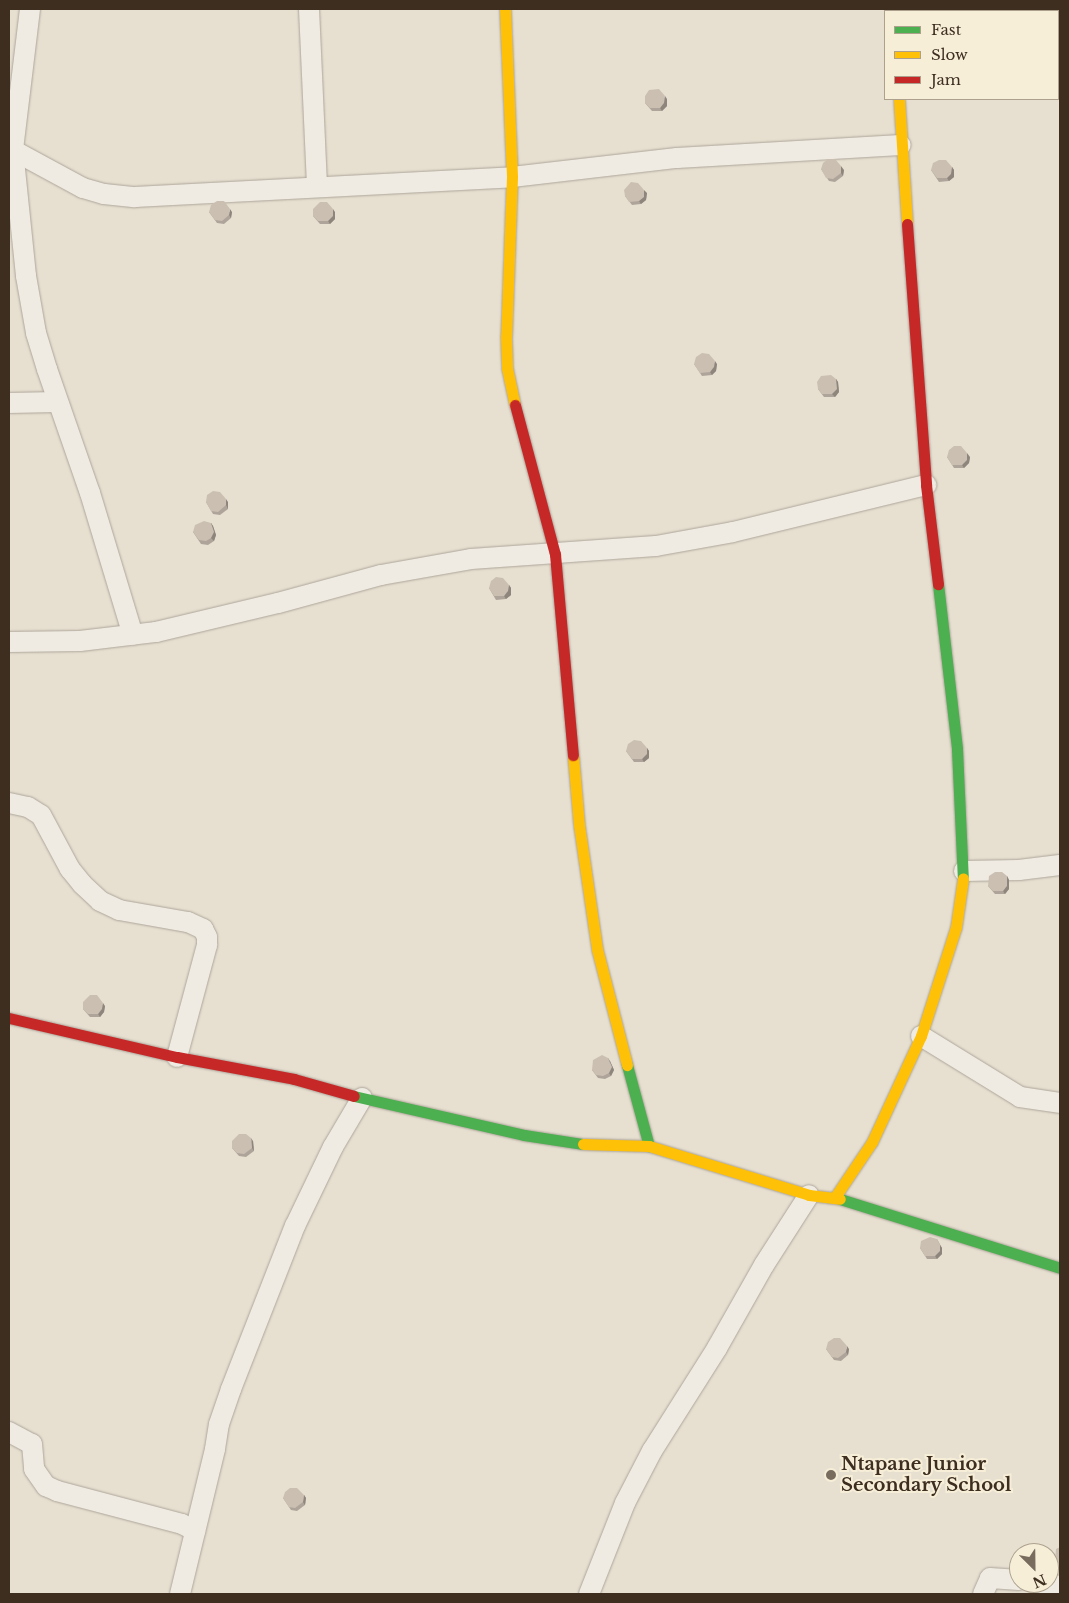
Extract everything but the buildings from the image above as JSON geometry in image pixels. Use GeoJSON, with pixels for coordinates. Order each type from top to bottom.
{"type":"FeatureCollection","features":[{"type":"Feature","properties":{"kind":"street"},"geometry":{"type":"LineString","coordinates":[[30,9],[11,149],[26,276],[36,333],[57,402],[81,465],[133,635]]}},
{"type":"Feature","properties":{"kind":"street"},"geometry":{"type":"LineString","coordinates":[[308,9],[317,188]]}},
{"type":"Feature","properties":{"kind":"street"},"geometry":{"type":"LineString","coordinates":[[505,9],[512,177],[506,337],[507,368],[511,392],[555,554],[579,824],[597,949],[648,1146]]}},
{"type":"Feature","properties":{"kind":"street"},"geometry":{"type":"LineString","coordinates":[[835,1197],[872,1142],[921,1036],[956,927],[964,871],[957,749],[926,485],[899,100]]}},
{"type":"Feature","properties":{"kind":"street"},"geometry":{"type":"LineString","coordinates":[[11,149],[83,188],[104,194],[135,197],[512,177],[677,158],[901,145]]}},
{"type":"Feature","properties":{"kind":"street"},"geometry":{"type":"LineString","coordinates":[[9,403],[57,402]]}},
{"type":"Feature","properties":{"kind":"street"},"geometry":{"type":"LineString","coordinates":[[9,642],[80,641],[133,635],[223,617],[381,575],[471,559],[656,546],[733,532],[926,485]]}},
{"type":"Feature","properties":{"kind":"street"},"geometry":{"type":"LineString","coordinates":[[9,802],[28,807],[41,815],[70,868],[82,884],[100,901],[119,910],[188,922],[203,929],[207,937],[207,945],[177,1057]]}},
{"type":"Feature","properties":{"kind":"street"},"geometry":{"type":"LineString","coordinates":[[964,871],[1019,870],[1060,865]]}},
{"type":"Feature","properties":{"kind":"street"},"geometry":{"type":"LineString","coordinates":[[9,1018],[177,1057],[294,1079],[362,1098],[524,1135],[585,1144],[648,1146],[809,1195],[835,1197],[1060,1268]]}},
{"type":"Feature","properties":{"kind":"street"},"geometry":{"type":"LineString","coordinates":[[921,1036],[1020,1097],[1060,1104]]}},
{"type":"Feature","properties":{"kind":"street"},"geometry":{"type":"LineString","coordinates":[[180,1594],[215,1449],[219,1424],[231,1389],[295,1226],[333,1147],[362,1098]]}},
{"type":"Feature","properties":{"kind":"street"},"geometry":{"type":"LineString","coordinates":[[589,1594],[625,1504],[652,1451],[717,1348],[764,1265],[809,1195]]}},
{"type":"Feature","properties":{"kind":"street"},"geometry":{"type":"LineString","coordinates":[[9,1432],[32,1444],[34,1469],[46,1486],[57,1491],[182,1524],[195,1531]]}},
{"type":"Feature","properties":{"kind":"street"},"geometry":{"type":"LineString","coordinates":[[983,1594],[990,1578],[1009,1579]]}},
{"type":"Feature","properties":{"kind":"traffic: fast"},"geometry":{"type":"LineString","coordinates":[[938,584],[957,749],[963,879]]}},
{"type":"Feature","properties":{"kind":"traffic: fast"},"geometry":{"type":"LineString","coordinates":[[627,1065],[649,1146]]}},
{"type":"Feature","properties":{"kind":"traffic: fast"},"geometry":{"type":"LineString","coordinates":[[354,1096],[524,1135],[583,1144]]}},
{"type":"Feature","properties":{"kind":"traffic: fast"},"geometry":{"type":"LineString","coordinates":[[840,1199],[1060,1268]]}},
{"type":"Feature","properties":{"kind":"traffic: slow"},"geometry":{"type":"LineString","coordinates":[[505,9],[512,177],[506,337],[507,368],[515,405]]}},
{"type":"Feature","properties":{"kind":"traffic: slow"},"geometry":{"type":"LineString","coordinates":[[899,100],[907,224]]}},
{"type":"Feature","properties":{"kind":"traffic: slow"},"geometry":{"type":"LineString","coordinates":[[573,755],[579,825],[597,949],[627,1065]]}},
{"type":"Feature","properties":{"kind":"traffic: slow"},"geometry":{"type":"LineString","coordinates":[[835,1197],[872,1142],[921,1036],[956,927],[963,879]]}},
{"type":"Feature","properties":{"kind":"traffic: slow"},"geometry":{"type":"LineString","coordinates":[[583,1144],[649,1146],[809,1195],[840,1199]]}},
{"type":"Feature","properties":{"kind":"traffic: jam"},"geometry":{"type":"LineString","coordinates":[[907,224],[926,485],[938,584]]}},
{"type":"Feature","properties":{"kind":"traffic: jam"},"geometry":{"type":"LineString","coordinates":[[515,405],[555,554],[573,755]]}},
{"type":"Feature","properties":{"kind":"traffic: jam"},"geometry":{"type":"LineString","coordinates":[[9,1018],[177,1057],[294,1079],[354,1096]]}},
{"type":"Feature","properties":{"kind":"place","name":"Ntapane Junior Secondary School"},"geometry":{"type":"Point","coordinates":[831,1475]}}]}
